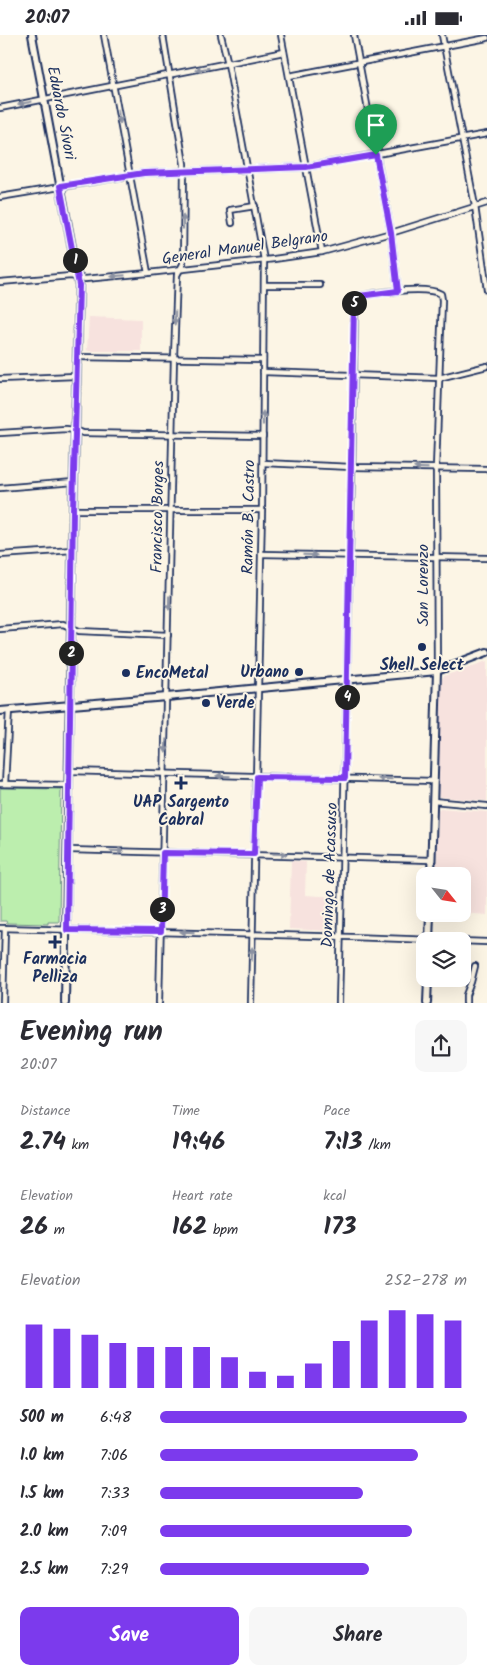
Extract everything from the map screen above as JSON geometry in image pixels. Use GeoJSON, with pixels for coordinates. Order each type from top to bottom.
{"type":"FeatureCollection","features":[{"type":"Feature","properties":{"kind":"street","name":"Eduardo Sívori"},"geometry":{"type":"LineString","coordinates":[[32,35],[79,278],[73,510],[69,850],[65,1003]]}},
{"type":"Feature","properties":{"kind":"street"},"geometry":{"type":"LineString","coordinates":[[104,35],[148,273]]}},
{"type":"Feature","properties":{"kind":"street","name":"Francisco Borges"},"geometry":{"type":"LineString","coordinates":[[159,1003],[174,357],[177,275],[183,264],[184,171],[163,35]]}},
{"type":"Feature","properties":{"kind":"street","name":"Ramón B. Castro"},"geometry":{"type":"LineString","coordinates":[[222,35],[264,260],[263,463],[251,1003]]}},
{"type":"Feature","properties":{"kind":"street"},"geometry":{"type":"LineString","coordinates":[[281,35],[322,252]]}},
{"type":"Feature","properties":{"kind":"street"},"geometry":{"type":"LineString","coordinates":[[354,35],[391,233],[398,291]]}},
{"type":"Feature","properties":{"kind":"street"},"geometry":{"type":"LineString","coordinates":[[442,35],[476,207],[487,290]]}},
{"type":"Feature","properties":{"kind":"street"},"geometry":{"type":"LineString","coordinates":[[288,76],[487,39]]}},
{"type":"Feature","properties":{"kind":"street"},"geometry":{"type":"LineString","coordinates":[[0,108],[284,53]]}},
{"type":"Feature","properties":{"kind":"street"},"geometry":{"type":"LineString","coordinates":[[0,197],[129,175],[184,171],[306,167],[487,134]]}},
{"type":"Feature","properties":{"kind":"street","name":"General Manuel Belgrano"},"geometry":{"type":"LineString","coordinates":[[0,282],[71,276],[84,279],[180,270],[322,252],[487,203]]}},
{"type":"Feature","properties":{"kind":"street"},"geometry":{"type":"LineString","coordinates":[[232,223],[230,210],[255,206]]}},
{"type":"Feature","properties":{"kind":"street"},"geometry":{"type":"LineString","coordinates":[[264,285],[320,285]]}},
{"type":"Feature","properties":{"kind":"street","name":"San Lorenzo"},"geometry":{"type":"LineString","coordinates":[[398,291],[435,290],[441,294],[442,300],[436,468],[437,671],[431,867]]}},
{"type":"Feature","properties":{"kind":"street","name":"Domingo de Acassuso"},"geometry":{"type":"LineString","coordinates":[[339,1003],[352,467],[354,302],[359,296],[398,291]]}},
{"type":"Feature","properties":{"kind":"street"},"geometry":{"type":"LineString","coordinates":[[76,357],[174,357],[263,360]]}},
{"type":"Feature","properties":{"kind":"street"},"geometry":{"type":"LineString","coordinates":[[263,372],[439,378],[487,367]]}},
{"type":"Feature","properties":{"kind":"street"},"geometry":{"type":"LineString","coordinates":[[0,379],[76,375]]}},
{"type":"Feature","properties":{"kind":"street"},"geometry":{"type":"LineString","coordinates":[[0,433],[66,429],[83,433],[263,436]]}},
{"type":"Feature","properties":{"kind":"street"},"geometry":{"type":"LineString","coordinates":[[263,463],[352,467],[487,469]]}},
{"type":"Feature","properties":{"kind":"street"},"geometry":{"type":"LineString","coordinates":[[0,488],[74,481]]}},
{"type":"Feature","properties":{"kind":"street"},"geometry":{"type":"LineString","coordinates":[[73,510],[262,510]]}},
{"type":"Feature","properties":{"kind":"street"},"geometry":{"type":"LineString","coordinates":[[0,555],[73,549]]}},
{"type":"Feature","properties":{"kind":"street"},"geometry":{"type":"LineString","coordinates":[[261,554],[487,558]]}},
{"type":"Feature","properties":{"kind":"street"},"geometry":{"type":"LineString","coordinates":[[0,629],[63,624],[79,631],[168,635]]}},
{"type":"Feature","properties":{"kind":"street"},"geometry":{"type":"LineString","coordinates":[[0,711],[437,671],[487,652]]}},
{"type":"Feature","properties":{"kind":"street"},"geometry":{"type":"LineString","coordinates":[[8,710],[3,784],[69,785]]}},
{"type":"Feature","properties":{"kind":"street"},"geometry":{"type":"LineString","coordinates":[[69,771],[434,781]]}},
{"type":"Feature","properties":{"kind":"street"},"geometry":{"type":"LineString","coordinates":[[433,801],[487,806]]}},
{"type":"Feature","properties":{"kind":"street"},"geometry":{"type":"LineString","coordinates":[[69,850],[343,856],[431,860]]}},
{"type":"Feature","properties":{"kind":"street"},"geometry":{"type":"LineString","coordinates":[[3,1003],[2,928],[416,939]]}},
{"type":"Feature","properties":{"kind":"street"},"geometry":{"type":"LineString","coordinates":[[471,942],[487,943]]}},
{"type":"Feature","properties":{"kind":"street"},"geometry":{"type":"LineString","coordinates":[[466,1003],[466,995],[475,966]]}},
{"type":"Feature","properties":{"kind":"street"},"geometry":{"type":"LineString","coordinates":[[427,1003],[428,987]]}},
{"type":"Feature","properties":{"kind":"shaded area"},"geometry":{"type":"Polygon","coordinates":[[[89,317],[141,319],[141,351],[87,350],[89,317]]]}},
{"type":"Feature","properties":{"kind":"shaded area"},"geometry":{"type":"Polygon","coordinates":[[[487,661],[487,801],[440,797],[438,795],[441,680],[444,676],[487,661]]]}},
{"type":"Feature","properties":{"kind":"shaded area"},"geometry":{"type":"Polygon","coordinates":[[[440,808],[487,812],[487,915],[471,914],[471,867],[436,867],[438,810],[440,808]]]}},
{"type":"Feature","properties":{"kind":"shaded area"},"geometry":{"type":"Polygon","coordinates":[[[291,861],[306,862],[305,895],[336,897],[336,928],[333,931],[289,929],[291,861]]]}},
{"type":"Feature","properties":{"kind":"green space"},"geometry":{"type":"Polygon","coordinates":[[[0,788],[61,789],[59,922],[48,922],[48,924],[7,923],[6,921],[0,921],[0,788]]]}},
{"type":"Feature","properties":{"kind":"place","name":"Shell Select"},"geometry":{"type":"Point","coordinates":[422,647]}},
{"type":"Feature","properties":{"kind":"place","name":"Urbano"},"geometry":{"type":"Point","coordinates":[299,672]}},
{"type":"Feature","properties":{"kind":"place","name":"EncoMetal"},"geometry":{"type":"Point","coordinates":[126,673]}},
{"type":"Feature","properties":{"kind":"place","name":"Verde"},"geometry":{"type":"Point","coordinates":[206,703]}},
{"type":"Feature","properties":{"kind":"place","name":"UAP Sargento Cabral"},"geometry":{"type":"Point","coordinates":[181,783]}},
{"type":"Feature","properties":{"kind":"place","name":"Farmacia Pelliza"},"geometry":{"type":"Point","coordinates":[55,942]}},
{"type":"Feature","properties":{"kind":"route"},"geometry":{"type":"LineString","coordinates":[[376,155],[391,233],[398,291],[359,296],[354,302],[345,778],[257,777],[254,854],[163,853],[161,931],[67,930],[73,510],[79,278],[60,186],[144,173],[306,167],[376,155]]}}]}
